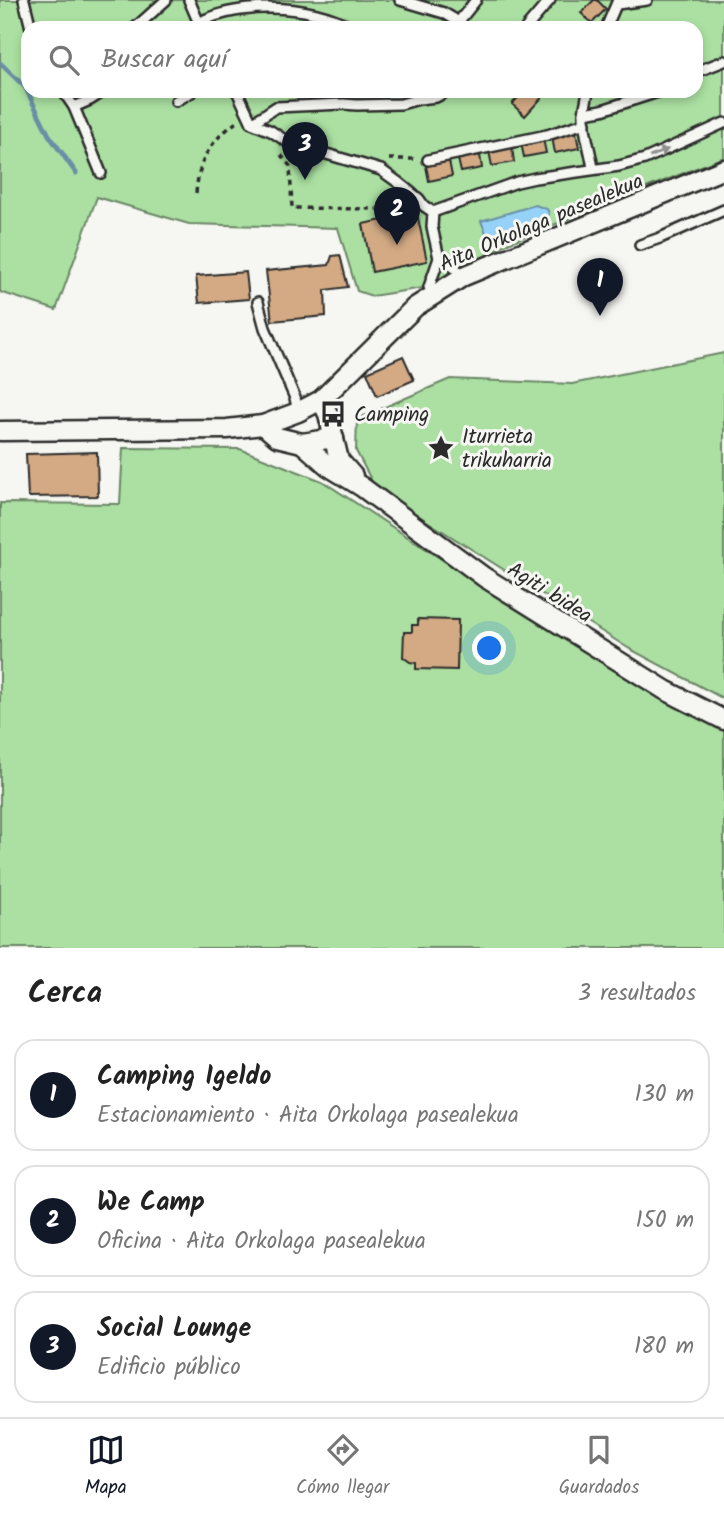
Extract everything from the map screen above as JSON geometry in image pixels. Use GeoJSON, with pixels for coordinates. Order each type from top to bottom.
{"type":"FeatureCollection","features":[{"type":"Feature","properties":{"kind":"street","name":"Aita Orkolaga pasealekua"},"geometry":{"type":"LineString","coordinates":[[0,431],[227,429],[263,425],[321,400],[415,307],[464,276],[724,169]]}},
{"type":"Feature","properties":{"kind":"street","name":"Agiti bidea"},"geometry":{"type":"LineString","coordinates":[[321,400],[328,414],[339,460],[362,487]]}},
{"type":"Feature","properties":{"kind":"street","name":"Agiti bidea"},"geometry":{"type":"LineString","coordinates":[[263,425],[276,437],[302,443],[334,438]]}},
{"type":"Feature","properties":{"kind":"street","name":"Agiti bidea"},"geometry":{"type":"LineString","coordinates":[[302,443],[328,466],[362,487],[484,577],[665,690],[724,720]]}},
{"type":"Feature","properties":{"kind":"lane"},"geometry":{"type":"LineString","coordinates":[[24,0],[29,21]]}},
{"type":"Feature","properties":{"kind":"lane"},"geometry":{"type":"LineString","coordinates":[[143,21],[166,0]]}},
{"type":"Feature","properties":{"kind":"lane"},"geometry":{"type":"LineString","coordinates":[[189,0],[195,21]]}},
{"type":"Feature","properties":{"kind":"lane"},"geometry":{"type":"LineString","coordinates":[[400,0],[444,13],[451,21]]}},
{"type":"Feature","properties":{"kind":"lane"},"geometry":{"type":"LineString","coordinates":[[458,21],[476,0]]}},
{"type":"Feature","properties":{"kind":"lane"},"geometry":{"type":"LineString","coordinates":[[532,21],[550,0]]}},
{"type":"Feature","properties":{"kind":"lane"},"geometry":{"type":"LineString","coordinates":[[608,21],[618,2],[647,0]]}},
{"type":"Feature","properties":{"kind":"lane"},"geometry":{"type":"LineString","coordinates":[[206,21],[220,13],[240,9],[295,8],[341,21]]}},
{"type":"Feature","properties":{"kind":"lane"},"geometry":{"type":"LineString","coordinates":[[703,69],[724,61]]}},
{"type":"Feature","properties":{"kind":"lane"},"geometry":{"type":"LineString","coordinates":[[68,98],[101,173]]}},
{"type":"Feature","properties":{"kind":"lane"},"geometry":{"type":"LineString","coordinates":[[74,107],[93,98]]}},
{"type":"Feature","properties":{"kind":"lane"},"geometry":{"type":"LineString","coordinates":[[176,101],[181,98]]}},
{"type":"Feature","properties":{"kind":"lane"},"geometry":{"type":"LineString","coordinates":[[241,98],[251,118],[289,143],[381,170],[433,212]]}},
{"type":"Feature","properties":{"kind":"lane"},"geometry":{"type":"LineString","coordinates":[[251,118],[275,107],[401,104],[428,98]]}},
{"type":"Feature","properties":{"kind":"lane"},"geometry":{"type":"LineString","coordinates":[[587,98],[584,118],[593,169]]}},
{"type":"Feature","properties":{"kind":"lane"},"geometry":{"type":"LineString","coordinates":[[428,160],[547,135],[602,110],[639,98]]}},
{"type":"Feature","properties":{"kind":"lane"},"geometry":{"type":"LineString","coordinates":[[433,212],[517,182],[618,166],[645,159],[724,123]]}},
{"type":"Feature","properties":{"kind":"lane"},"geometry":{"type":"LineString","coordinates":[[640,245],[724,210]]}},
{"type":"Feature","properties":{"kind":"lane"},"geometry":{"type":"LineString","coordinates":[[433,212],[432,227],[439,258],[429,286],[434,294]]}},
{"type":"Feature","properties":{"kind":"lane"},"geometry":{"type":"LineString","coordinates":[[439,258],[464,276]]}},
{"type":"Feature","properties":{"kind":"lane"},"geometry":{"type":"LineString","coordinates":[[258,302],[265,328],[295,398],[298,412]]}},
{"type":"Feature","properties":{"kind":"path"},"geometry":{"type":"LineString","coordinates":[[196,193],[205,154],[218,137],[251,118]]}},
{"type":"Feature","properties":{"kind":"path"},"geometry":{"type":"LineString","coordinates":[[290,166],[292,208],[377,209]]}},
{"type":"Feature","properties":{"kind":"green space"},"geometry":{"type":"Polygon","coordinates":[[[0,0],[724,0],[724,157],[508,243],[429,287],[372,296],[357,291],[338,228],[189,224],[97,197],[56,310],[0,292],[0,0]]]}},
{"type":"Feature","properties":{"kind":"green space"},"geometry":{"type":"Polygon","coordinates":[[[724,353],[724,699],[628,648],[376,489],[356,451],[357,419],[450,379],[572,384],[724,353]]]}},
{"type":"Feature","properties":{"kind":"green space"},"geometry":{"type":"Polygon","coordinates":[[[123,448],[240,449],[322,481],[478,583],[724,728],[724,948],[0,948],[0,503],[120,504],[123,448]]]}},
{"type":"Feature","properties":{"kind":"water"},"geometry":{"type":"Polygon","coordinates":[[[535,205],[547,209],[548,220],[490,243],[481,221],[535,205]]]}},
{"type":"Feature","properties":{"kind":"building"},"geometry":{"type":"Polygon","coordinates":[[[594,0],[606,9],[594,21],[590,21],[581,13],[594,0]]]}},
{"type":"Feature","properties":{"kind":"building"},"geometry":{"type":"Polygon","coordinates":[[[518,98],[542,98],[525,116],[512,104],[518,98]]]}},
{"type":"Feature","properties":{"kind":"building"},"geometry":{"type":"Polygon","coordinates":[[[576,132],[579,148],[555,153],[552,137],[576,132]]]}},
{"type":"Feature","properties":{"kind":"building"},"geometry":{"type":"Polygon","coordinates":[[[543,139],[546,153],[524,157],[521,143],[543,139]]]}},
{"type":"Feature","properties":{"kind":"building"},"geometry":{"type":"Polygon","coordinates":[[[512,147],[514,162],[492,166],[489,151],[512,147]]]}},
{"type":"Feature","properties":{"kind":"building"},"geometry":{"type":"Polygon","coordinates":[[[480,155],[482,168],[461,172],[458,159],[480,155]]]}},
{"type":"Feature","properties":{"kind":"building"},"geometry":{"type":"Polygon","coordinates":[[[449,161],[452,176],[429,181],[426,166],[449,161]]]}},
{"type":"Feature","properties":{"kind":"building"},"geometry":{"type":"Polygon","coordinates":[[[417,213],[427,261],[372,272],[363,224],[417,213]]]}},
{"type":"Feature","properties":{"kind":"building"},"geometry":{"type":"Polygon","coordinates":[[[340,255],[348,287],[325,290],[326,316],[272,321],[266,271],[329,265],[332,256],[340,255]]]}},
{"type":"Feature","properties":{"kind":"building"},"geometry":{"type":"Polygon","coordinates":[[[246,272],[249,299],[199,303],[196,276],[246,272]]]}},
{"type":"Feature","properties":{"kind":"building"},"geometry":{"type":"Polygon","coordinates":[[[403,356],[414,380],[377,396],[367,372],[403,356]]]}},
{"type":"Feature","properties":{"kind":"building"},"geometry":{"type":"Polygon","coordinates":[[[97,452],[98,496],[28,497],[26,454],[97,452]]]}},
{"type":"Feature","properties":{"kind":"building"},"geometry":{"type":"Polygon","coordinates":[[[418,619],[458,620],[457,670],[416,669],[416,663],[403,657],[404,632],[412,632],[412,625],[418,625],[418,619]]]}},
{"type":"Feature","properties":{"kind":"waterway"},"geometry":{"type":"LineString","coordinates":[[0,63],[21,83]]}},
{"type":"Feature","properties":{"kind":"waterway"},"geometry":{"type":"LineString","coordinates":[[30,98],[49,135],[76,173]]}},
{"type":"Feature","properties":{"kind":"place","name":"Social Lounge"},"geometry":{"type":"Point","coordinates":[305,180]}},
{"type":"Feature","properties":{"kind":"place","name":"We Camp"},"geometry":{"type":"Point","coordinates":[397,245]}},
{"type":"Feature","properties":{"kind":"place","name":"Camping Igeldo"},"geometry":{"type":"Point","coordinates":[600,316]}},
{"type":"Feature","properties":{"kind":"place","name":"Camping"},"geometry":{"type":"Point","coordinates":[333,414]}},
{"type":"Feature","properties":{"kind":"place","name":"Iturrieta trikuharria"},"geometry":{"type":"Point","coordinates":[441,448]}}]}
